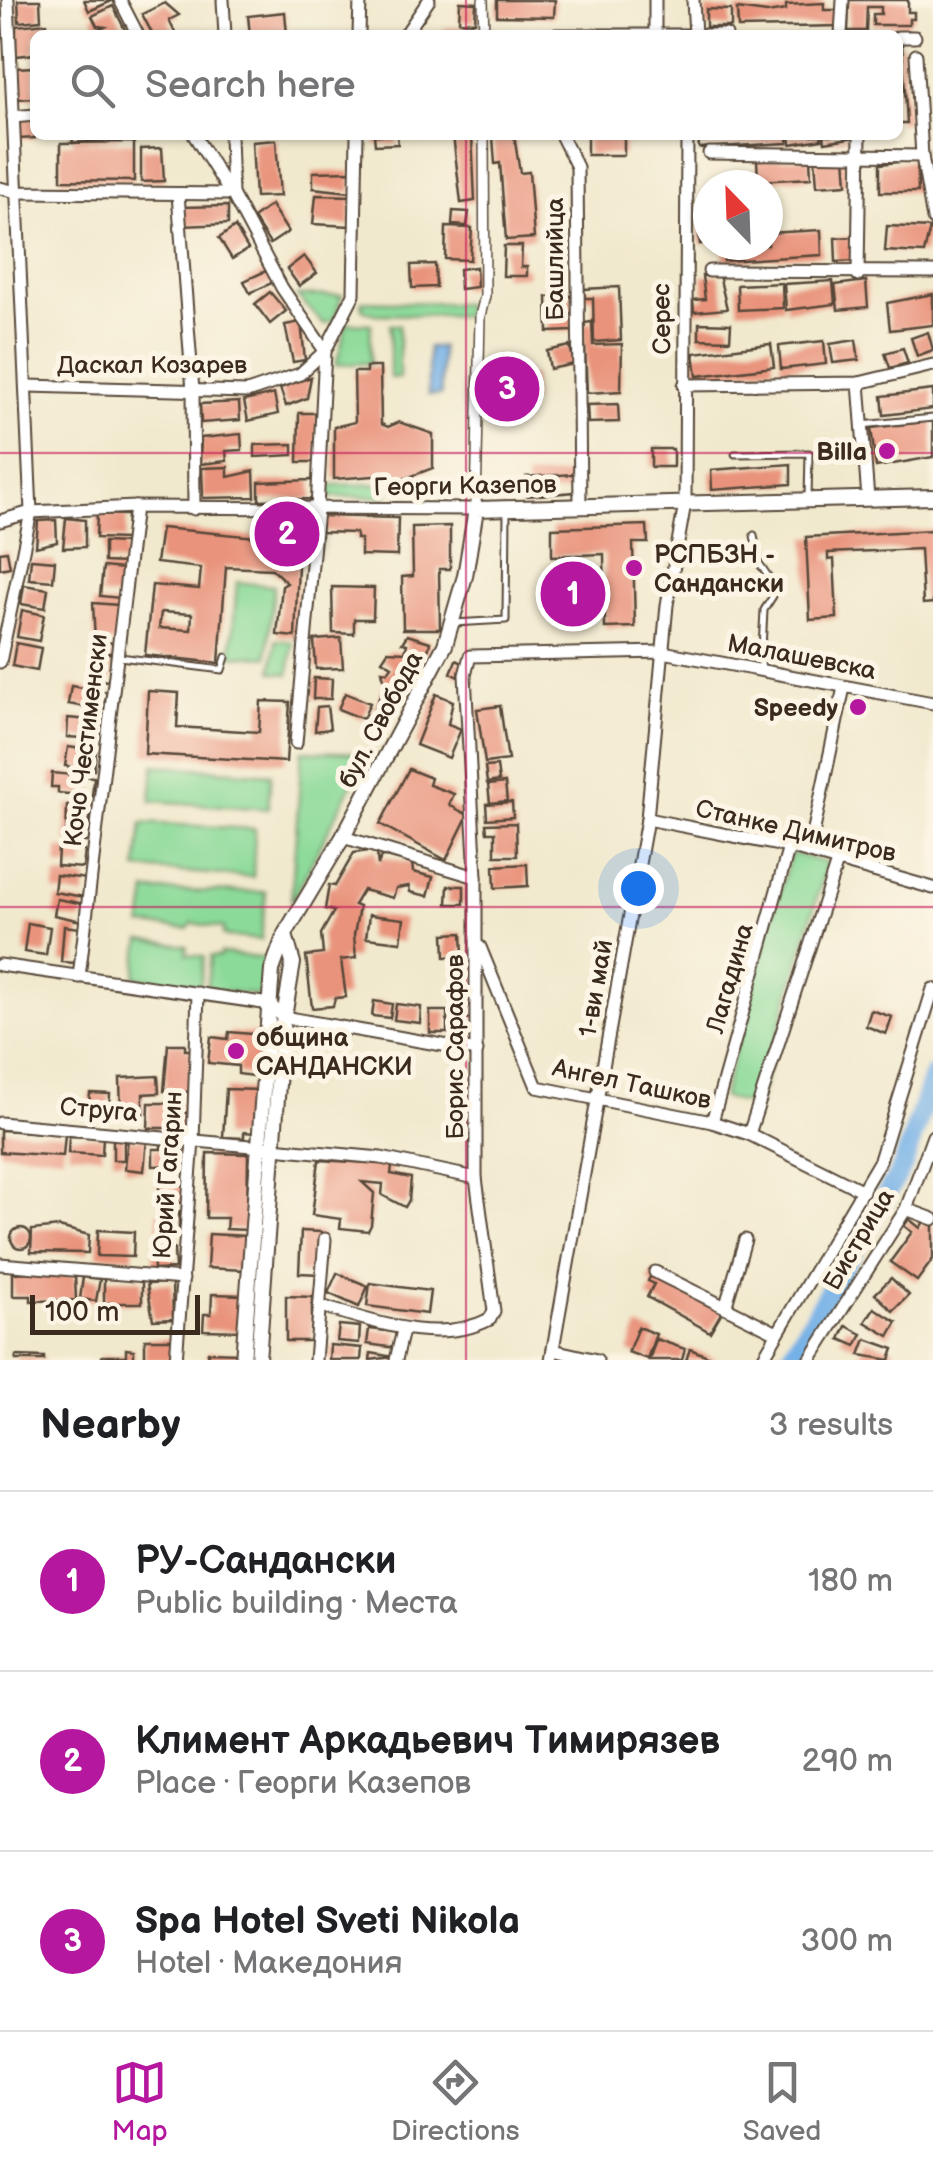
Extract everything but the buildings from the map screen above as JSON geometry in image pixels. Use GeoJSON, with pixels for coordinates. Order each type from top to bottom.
{"type":"FeatureCollection","features":[{"type":"Feature","properties":{"kind":"street"},"geometry":{"type":"LineString","coordinates":[[0,662],[31,512],[8,0]]}},
{"type":"Feature","properties":{"kind":"street"},"geometry":{"type":"LineString","coordinates":[[120,0],[135,30]]}},
{"type":"Feature","properties":{"kind":"street"},"geometry":{"type":"LineString","coordinates":[[223,0],[225,30]]}},
{"type":"Feature","properties":{"kind":"street"},"geometry":{"type":"LineString","coordinates":[[359,30],[360,0]]}},
{"type":"Feature","properties":{"kind":"street"},"geometry":{"type":"LineString","coordinates":[[408,30],[429,0]]}},
{"type":"Feature","properties":{"kind":"street"},"geometry":{"type":"LineString","coordinates":[[482,0],[484,30]]}},
{"type":"Feature","properties":{"kind":"street"},"geometry":{"type":"LineString","coordinates":[[655,0],[655,30]]}},
{"type":"Feature","properties":{"kind":"street"},"geometry":{"type":"LineString","coordinates":[[694,0],[694,30]]}},
{"type":"Feature","properties":{"kind":"street"},"geometry":{"type":"LineString","coordinates":[[840,30],[843,0]]}},
{"type":"Feature","properties":{"kind":"street"},"geometry":{"type":"LineString","coordinates":[[903,37],[915,38]]}},
{"type":"Feature","properties":{"kind":"street"},"geometry":{"type":"LineString","coordinates":[[916,55],[922,156],[933,219]]}},
{"type":"Feature","properties":{"kind":"street"},"geometry":{"type":"LineString","coordinates":[[13,117],[30,115]]}},
{"type":"Feature","properties":{"kind":"street"},"geometry":{"type":"LineString","coordinates":[[197,140],[232,194],[282,288],[325,351]]}},
{"type":"Feature","properties":{"kind":"street"},"geometry":{"type":"LineString","coordinates":[[230,140],[232,194]]}},
{"type":"Feature","properties":{"kind":"street"},"geometry":{"type":"LineString","coordinates":[[296,743],[317,510],[325,351],[354,294],[356,140]]}},
{"type":"Feature","properties":{"kind":"street"},"geometry":{"type":"LineString","coordinates":[[476,508],[480,316],[485,296],[484,140]]}},
{"type":"Feature","properties":{"kind":"street","name":"Башлийца"},"geometry":{"type":"LineString","coordinates":[[564,140],[577,167],[580,506]]}},
{"type":"Feature","properties":{"kind":"street","name":"Серес"},"geometry":{"type":"LineString","coordinates":[[684,504],[688,140]]}},
{"type":"Feature","properties":{"kind":"street"},"geometry":{"type":"LineString","coordinates":[[858,275],[860,140]]}},
{"type":"Feature","properties":{"kind":"street"},"geometry":{"type":"LineString","coordinates":[[709,153],[859,152],[922,156]]}},
{"type":"Feature","properties":{"kind":"street"},"geometry":{"type":"LineString","coordinates":[[0,188],[17,192],[232,194]]}},
{"type":"Feature","properties":{"kind":"street"},"geometry":{"type":"LineString","coordinates":[[178,194],[193,390],[194,509]]}},
{"type":"Feature","properties":{"kind":"street"},"geometry":{"type":"LineString","coordinates":[[709,272],[933,272]]}},
{"type":"Feature","properties":{"kind":"street","name":"Даскал Козарев"},"geometry":{"type":"LineString","coordinates":[[28,386],[247,392],[300,374],[325,351]]}},
{"type":"Feature","properties":{"kind":"street"},"geometry":{"type":"LineString","coordinates":[[684,385],[859,383],[933,364]]}},
{"type":"Feature","properties":{"kind":"street"},"geometry":{"type":"LineString","coordinates":[[859,383],[868,499]]}},
{"type":"Feature","properties":{"kind":"street","name":"Георги Казепов"},"geometry":{"type":"LineString","coordinates":[[0,521],[31,512],[135,508],[507,508],[933,498]]}},
{"type":"Feature","properties":{"kind":"street","name":"1-ви май"},"geometry":{"type":"LineString","coordinates":[[552,1355],[647,819],[663,652],[684,504]]}},
{"type":"Feature","properties":{"kind":"street","name":"Кочо Честименски"},"geometry":{"type":"LineString","coordinates":[[79,978],[135,508]]}},
{"type":"Feature","properties":{"kind":"street","name":"бул. Свобода"},"geometry":{"type":"LineString","coordinates":[[258,1360],[272,970],[285,934],[344,837],[445,645],[476,508]]}},
{"type":"Feature","properties":{"kind":"street","name":"Малашевска"},"geometry":{"type":"LineString","coordinates":[[470,656],[663,652],[933,703]]}},
{"type":"Feature","properties":{"kind":"street","name":"Борис Сарафов"},"geometry":{"type":"LineString","coordinates":[[403,1330],[470,1326],[490,1319],[494,1300],[476,1178],[476,876],[465,675],[470,656]]}},
{"type":"Feature","properties":{"kind":"street"},"geometry":{"type":"LineString","coordinates":[[809,853],[844,686]]}},
{"type":"Feature","properties":{"kind":"street","name":"Станке Димитров"},"geometry":{"type":"LineString","coordinates":[[647,819],[789,847],[933,888]]}},
{"type":"Feature","properties":{"kind":"street"},"geometry":{"type":"LineString","coordinates":[[344,837],[476,876]]}},
{"type":"Feature","properties":{"kind":"street","name":"Лагадина"},"geometry":{"type":"LineString","coordinates":[[712,1122],[789,847]]}},
{"type":"Feature","properties":{"kind":"street"},"geometry":{"type":"LineString","coordinates":[[749,1134],[838,859]]}},
{"type":"Feature","properties":{"kind":"street","name":"бул. Свобода"},"geometry":{"type":"LineString","coordinates":[[243,1360],[266,1149],[293,963],[285,934]]}},
{"type":"Feature","properties":{"kind":"street","name":"Ангел Ташков"},"geometry":{"type":"LineString","coordinates":[[477,938],[532,1081],[544,1089],[712,1122],[749,1134],[863,1191]]}},
{"type":"Feature","properties":{"kind":"street"},"geometry":{"type":"LineString","coordinates":[[0,964],[270,1004],[284,1018],[477,1051]]}},
{"type":"Feature","properties":{"kind":"street"},"geometry":{"type":"LineString","coordinates":[[762,1360],[880,1160],[933,989]]}},
{"type":"Feature","properties":{"kind":"street","name":"Юрий Гагарин"},"geometry":{"type":"LineString","coordinates":[[176,1360],[193,1141],[198,993]]}},
{"type":"Feature","properties":{"kind":"street","name":"Струга"},"geometry":{"type":"LineString","coordinates":[[0,1122],[381,1158],[476,1178]]}},
{"type":"Feature","properties":{"kind":"street","name":"Бистрица"},"geometry":{"type":"LineString","coordinates":[[810,1360],[906,1209],[933,1136]]}},
{"type":"Feature","properties":{"kind":"street"},"geometry":{"type":"LineString","coordinates":[[906,1209],[933,1220]]}},
{"type":"Feature","properties":{"kind":"street"},"geometry":{"type":"LineString","coordinates":[[315,1360],[326,1239]]}},
{"type":"Feature","properties":{"kind":"street"},"geometry":{"type":"LineString","coordinates":[[726,1305],[744,1240]]}},
{"type":"Feature","properties":{"kind":"street"},"geometry":{"type":"LineString","coordinates":[[0,1264],[183,1279]]}},
{"type":"Feature","properties":{"kind":"street"},"geometry":{"type":"LineString","coordinates":[[655,1272],[776,1332]]}},
{"type":"Feature","properties":{"kind":"street"},"geometry":{"type":"LineString","coordinates":[[320,1306],[403,1330],[396,1360]]}},
{"type":"Feature","properties":{"kind":"street"},"geometry":{"type":"LineString","coordinates":[[552,1355],[597,1360]]}},
{"type":"Feature","properties":{"kind":"lane"},"geometry":{"type":"LineString","coordinates":[[860,426],[933,418]]}},
{"type":"Feature","properties":{"kind":"lane"},"geometry":{"type":"LineString","coordinates":[[735,454],[809,453],[808,500]]}},
{"type":"Feature","properties":{"kind":"lane"},"geometry":{"type":"LineString","coordinates":[[451,623],[506,620],[507,508]]}},
{"type":"Feature","properties":{"kind":"lane"},"geometry":{"type":"LineString","coordinates":[[754,535],[759,564],[770,579],[773,596],[764,610],[760,671]]}},
{"type":"Feature","properties":{"kind":"lane"},"geometry":{"type":"LineString","coordinates":[[118,657],[222,670],[226,656]]}},
{"type":"Feature","properties":{"kind":"green space"},"geometry":{"type":"Polygon","coordinates":[[[342,295],[334,320],[324,324],[297,296],[342,295]]]}},
{"type":"Feature","properties":{"kind":"green space"},"geometry":{"type":"Polygon","coordinates":[[[362,301],[465,304],[465,316],[375,314],[362,309],[362,301]]]}},
{"type":"Feature","properties":{"kind":"green space"},"geometry":{"type":"Polygon","coordinates":[[[347,323],[371,324],[370,363],[336,365],[347,323]]]}},
{"type":"Feature","properties":{"kind":"green space"},"geometry":{"type":"Polygon","coordinates":[[[390,325],[399,325],[399,378],[390,378],[390,325]]]}},
{"type":"Feature","properties":{"kind":"green space"},"geometry":{"type":"Polygon","coordinates":[[[386,484],[386,497],[329,497],[326,485],[386,484]]]}},
{"type":"Feature","properties":{"kind":"green space"},"geometry":{"type":"Polygon","coordinates":[[[237,582],[274,586],[267,657],[231,655],[237,582]]]}},
{"type":"Feature","properties":{"kind":"green space"},"geometry":{"type":"Polygon","coordinates":[[[276,640],[293,642],[289,674],[272,672],[276,640]]]}},
{"type":"Feature","properties":{"kind":"green space"},"geometry":{"type":"Polygon","coordinates":[[[302,751],[368,753],[291,903],[302,751]]]}},
{"type":"Feature","properties":{"kind":"green space"},"geometry":{"type":"Polygon","coordinates":[[[154,765],[271,774],[268,809],[151,801],[154,765]]]}},
{"type":"Feature","properties":{"kind":"green space"},"geometry":{"type":"Polygon","coordinates":[[[142,823],[255,829],[253,877],[137,869],[142,823]]]}},
{"type":"Feature","properties":{"kind":"green space"},"geometry":{"type":"Polygon","coordinates":[[[791,853],[827,863],[757,1107],[722,1097],[791,853]]]}},
{"type":"Feature","properties":{"kind":"green space"},"geometry":{"type":"Polygon","coordinates":[[[147,891],[266,892],[261,940],[223,936],[224,928],[192,923],[188,929],[142,925],[147,891]]]}},
{"type":"Feature","properties":{"kind":"green space"},"geometry":{"type":"Polygon","coordinates":[[[141,940],[187,946],[186,954],[204,957],[200,987],[135,977],[141,940]]]}},
{"type":"Feature","properties":{"kind":"green space"},"geometry":{"type":"Polygon","coordinates":[[[221,953],[269,959],[264,996],[206,989],[211,956],[220,957],[221,953]]]}},
{"type":"Feature","properties":{"kind":"water"},"geometry":{"type":"Polygon","coordinates":[[[428,347],[441,347],[441,395],[428,395],[428,347]]]}},
{"type":"Feature","properties":{"kind":"waterway"},"geometry":{"type":"LineString","coordinates":[[788,1360],[903,1166],[933,1076]]}},
{"type":"Feature","properties":{"kind":"place","name":"Spa Hotel Sveti Nikola"},"geometry":{"type":"Point","coordinates":[507,389]}},
{"type":"Feature","properties":{"kind":"place","name":"Billa"},"geometry":{"type":"Point","coordinates":[887,451]}},
{"type":"Feature","properties":{"kind":"place","name":"Климент Аркадьевич Тимирязев"},"geometry":{"type":"Point","coordinates":[287,534]}},
{"type":"Feature","properties":{"kind":"place","name":"РСПБЗН - Сандански"},"geometry":{"type":"Point","coordinates":[634,568]}},
{"type":"Feature","properties":{"kind":"place","name":"РУ-Сандански"},"geometry":{"type":"Point","coordinates":[573,594]}},
{"type":"Feature","properties":{"kind":"place","name":"Speedy"},"geometry":{"type":"Point","coordinates":[858,707]}},
{"type":"Feature","properties":{"kind":"place","name":"община САНДАНСКИ"},"geometry":{"type":"Point","coordinates":[236,1051]}}]}
